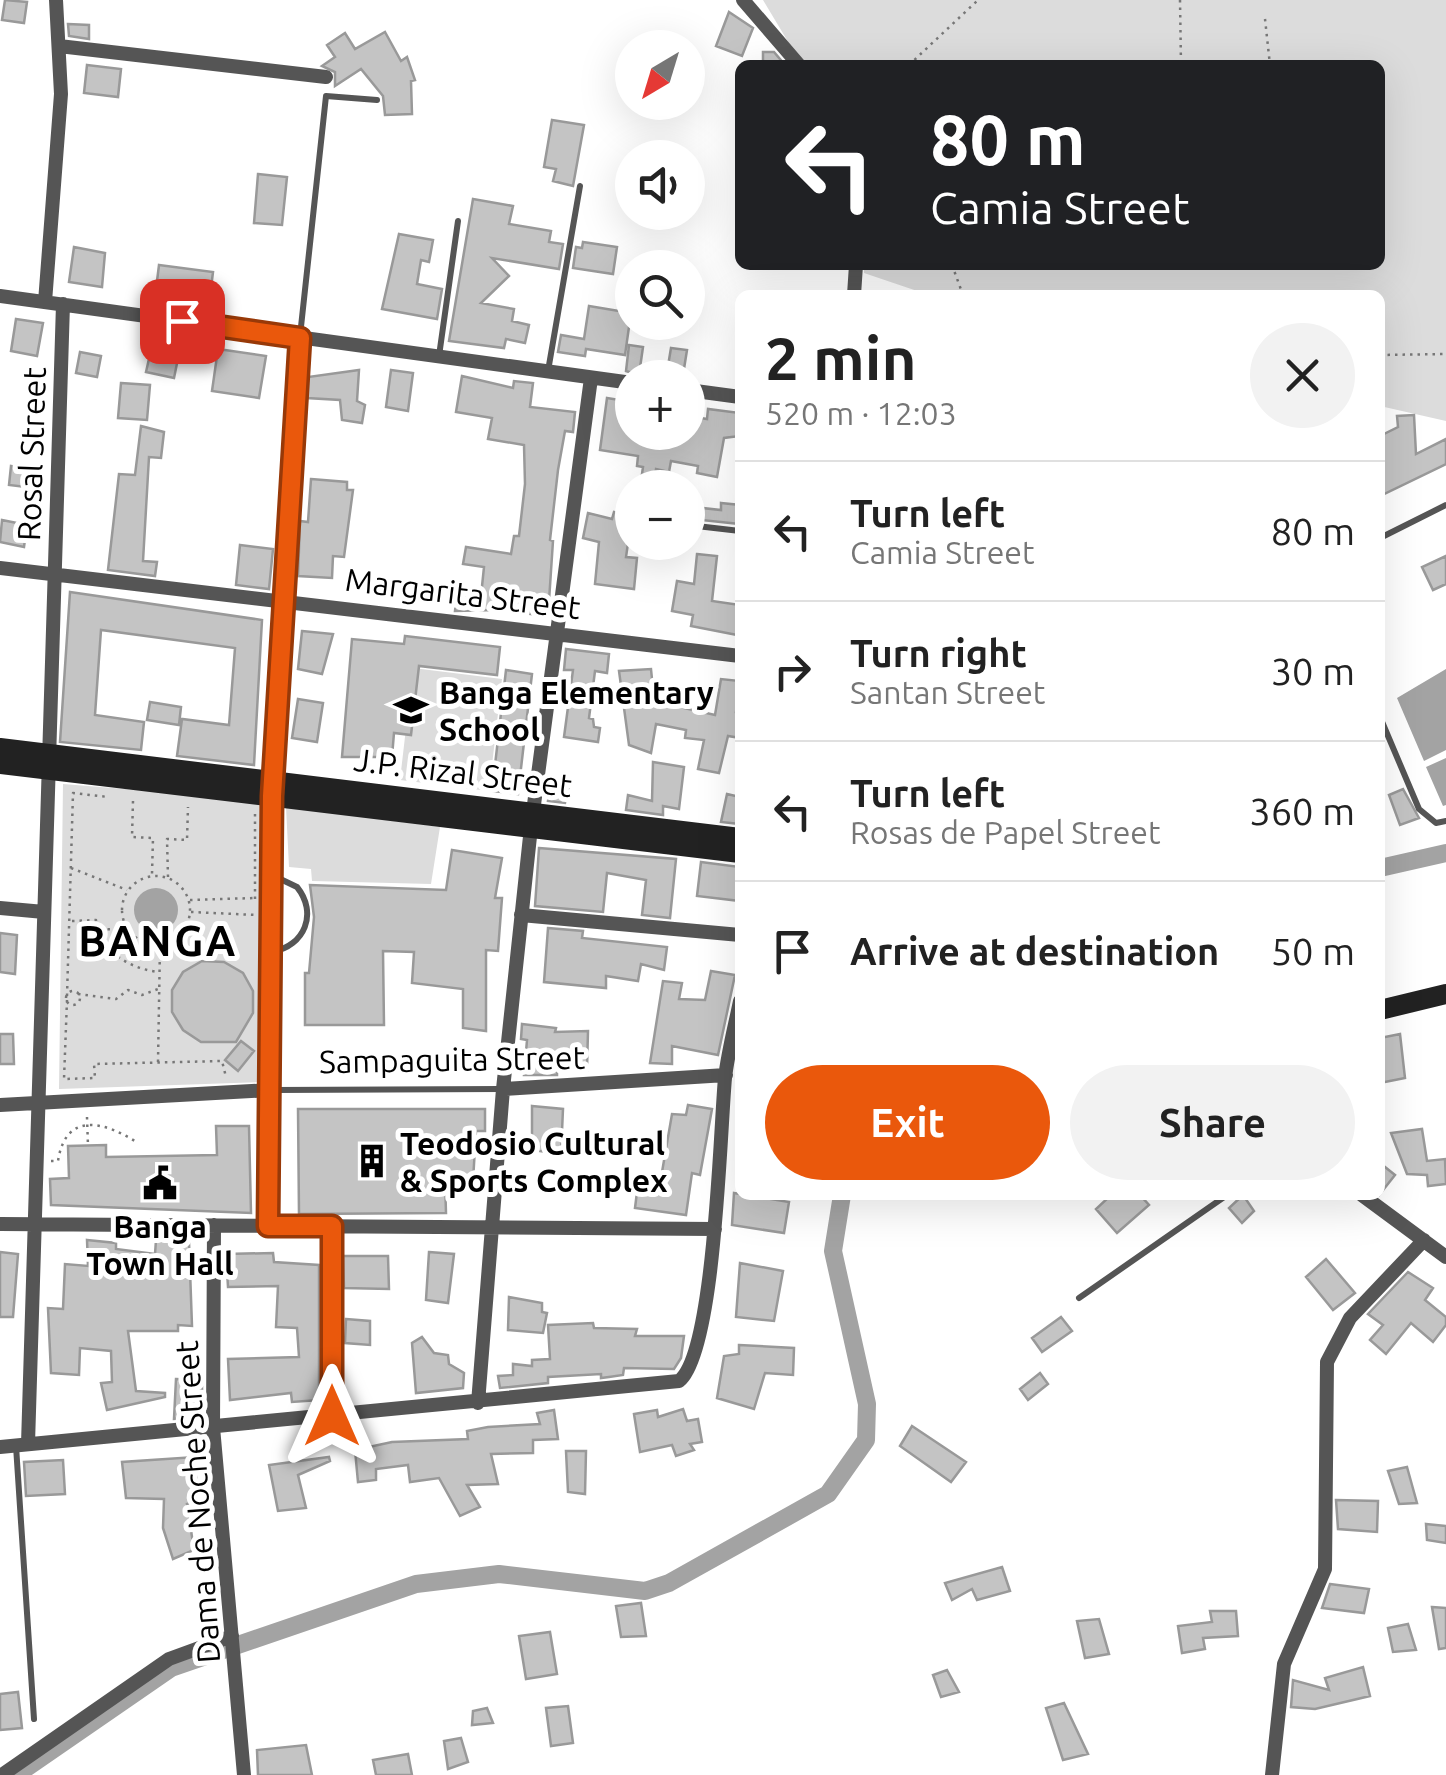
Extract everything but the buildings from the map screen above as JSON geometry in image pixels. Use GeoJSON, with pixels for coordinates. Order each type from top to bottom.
{"type":"FeatureCollection","features":[{"type":"Feature","properties":{"kind":"main road","name":"J.P. Rizal Street"},"geometry":{"type":"LineString","coordinates":[[0,748],[49,763]]}},
{"type":"Feature","properties":{"kind":"main road","name":"J.P. Rizal Street"},"geometry":{"type":"LineString","coordinates":[[0,764],[49,763],[735,838]]}},
{"type":"Feature","properties":{"kind":"main road","name":"J.P. Rizal Street"},"geometry":{"type":"LineString","coordinates":[[532,818],[735,851]]}},
{"type":"Feature","properties":{"kind":"main road"},"geometry":{"type":"LineString","coordinates":[[1385,1009],[1446,994]]}},
{"type":"Feature","properties":{"kind":"street"},"geometry":{"type":"LineString","coordinates":[[45,302],[61,94],[56,0]]}},
{"type":"Feature","properties":{"kind":"street"},"geometry":{"type":"LineString","coordinates":[[742,0],[795,60]]}},
{"type":"Feature","properties":{"kind":"street"},"geometry":{"type":"LineString","coordinates":[[59,46],[326,77]]}},
{"type":"Feature","properties":{"kind":"street"},"geometry":{"type":"LineString","coordinates":[[0,296],[615,381]]}},
{"type":"Feature","properties":{"kind":"street","name":"Rosal Street"},"geometry":{"type":"LineString","coordinates":[[22,1445],[34,1224],[63,304]]}},
{"type":"Feature","properties":{"kind":"street"},"geometry":{"type":"LineString","coordinates":[[268,1226],[273,788],[300,338]]}},
{"type":"Feature","properties":{"kind":"street"},"geometry":{"type":"LineString","coordinates":[[478,1403],[521,915],[591,378]]}},
{"type":"Feature","properties":{"kind":"street"},"geometry":{"type":"LineString","coordinates":[[705,392],[735,396]]}},
{"type":"Feature","properties":{"kind":"street","name":"Margarita Street"},"geometry":{"type":"LineString","coordinates":[[0,568],[557,630],[735,655]]}},
{"type":"Feature","properties":{"kind":"street"},"geometry":{"type":"LineString","coordinates":[[0,908],[44,912]]}},
{"type":"Feature","properties":{"kind":"street"},"geometry":{"type":"LineString","coordinates":[[521,915],[735,935]]}},
{"type":"Feature","properties":{"kind":"street"},"geometry":{"type":"LineString","coordinates":[[0,1447],[478,1403],[673,1383],[684,1377],[694,1362],[715,1229],[726,1075],[735,1027]]}},
{"type":"Feature","properties":{"kind":"street","name":"Sampaguita Street"},"geometry":{"type":"LineString","coordinates":[[503,1089],[726,1075]]}},
{"type":"Feature","properties":{"kind":"street","name":"Sampaguita Street"},"geometry":{"type":"LineString","coordinates":[[0,1105],[271,1090]]}},
{"type":"Feature","properties":{"kind":"street"},"geometry":{"type":"LineString","coordinates":[[1369,1200],[1446,1257]]}},
{"type":"Feature","properties":{"kind":"street"},"geometry":{"type":"LineString","coordinates":[[0,1224],[715,1229]]}},
{"type":"Feature","properties":{"kind":"street","name":"Dama de Noche Street"},"geometry":{"type":"LineString","coordinates":[[214,1225],[213,1427],[244,1775]]}},
{"type":"Feature","properties":{"kind":"street"},"geometry":{"type":"LineString","coordinates":[[332,1226],[332,1416]]}},
{"type":"Feature","properties":{"kind":"street"},"geometry":{"type":"LineString","coordinates":[[1272,1775],[1284,1664],[1325,1569],[1327,1362],[1350,1318],[1424,1240]]}},
{"type":"Feature","properties":{"kind":"street"},"geometry":{"type":"LineString","coordinates":[[2,1775],[168,1659],[233,1644]]}},
{"type":"Feature","properties":{"kind":"lane"},"geometry":{"type":"LineString","coordinates":[[300,338],[326,96],[378,100]]}},
{"type":"Feature","properties":{"kind":"lane"},"geometry":{"type":"LineString","coordinates":[[548,372],[580,186]]}},
{"type":"Feature","properties":{"kind":"lane"},"geometry":{"type":"LineString","coordinates":[[439,357],[458,221]]}},
{"type":"Feature","properties":{"kind":"lane"},"geometry":{"type":"LineString","coordinates":[[1385,536],[1446,506]]}},
{"type":"Feature","properties":{"kind":"lane"},"geometry":{"type":"LineString","coordinates":[[705,527],[735,530]]}},
{"type":"Feature","properties":{"kind":"lane"},"geometry":{"type":"LineString","coordinates":[[1385,728],[1419,809],[1436,823],[1446,821]]}},
{"type":"Feature","properties":{"kind":"lane"},"geometry":{"type":"LineString","coordinates":[[270,953],[296,942],[308,916],[306,900],[297,887],[272,875]]}},
{"type":"Feature","properties":{"kind":"lane","name":"Sampaguita Street"},"geometry":{"type":"LineString","coordinates":[[271,1090],[503,1089]]}},
{"type":"Feature","properties":{"kind":"lane"},"geometry":{"type":"LineString","coordinates":[[1079,1298],[1220,1200]]}},
{"type":"Feature","properties":{"kind":"lane"},"geometry":{"type":"LineString","coordinates":[[22,1445],[34,1719]]}},
{"type":"Feature","properties":{"kind":"path"},"geometry":{"type":"LineString","coordinates":[[914,60],[978,0]]}},
{"type":"Feature","properties":{"kind":"path"},"geometry":{"type":"LineString","coordinates":[[1180,0],[1181,60]]}},
{"type":"Feature","properties":{"kind":"path"},"geometry":{"type":"LineString","coordinates":[[1265,19],[1269,60]]}},
{"type":"Feature","properties":{"kind":"path"},"geometry":{"type":"LineString","coordinates":[[1385,355],[1446,354]]}},
{"type":"Feature","properties":{"kind":"path"},"geometry":{"type":"LineString","coordinates":[[73,793],[64,1079],[95,1078],[94,1064],[158,1062],[222,1061],[223,1076],[240,1076]]}},
{"type":"Feature","properties":{"kind":"path"},"geometry":{"type":"LineString","coordinates":[[134,800],[132,837],[152,838],[152,877]]}},
{"type":"Feature","properties":{"kind":"path"},"geometry":{"type":"LineString","coordinates":[[168,879],[167,839],[187,840],[188,805]]}},
{"type":"Feature","properties":{"kind":"path"},"geometry":{"type":"LineString","coordinates":[[71,868],[128,891]]}},
{"type":"Feature","properties":{"kind":"path"},"geometry":{"type":"LineString","coordinates":[[152,877],[168,879],[188,900],[190,912],[182,933],[160,944],[142,941],[128,930],[122,910],[128,891],[152,877]]}},
{"type":"Feature","properties":{"kind":"path"},"geometry":{"type":"LineString","coordinates":[[188,900],[255,898]]}},
{"type":"Feature","properties":{"kind":"path"},"geometry":{"type":"LineString","coordinates":[[190,912],[257,915]]}},
{"type":"Feature","properties":{"kind":"path"},"geometry":{"type":"LineString","coordinates":[[69,921],[96,920],[98,929],[121,960],[159,972]]}},
{"type":"Feature","properties":{"kind":"path"},"geometry":{"type":"LineString","coordinates":[[98,929],[128,930]]}},
{"type":"Feature","properties":{"kind":"path"},"geometry":{"type":"LineString","coordinates":[[158,1062],[160,944]]}},
{"type":"Feature","properties":{"kind":"path"},"geometry":{"type":"LineString","coordinates":[[66,998],[78,994],[116,998],[128,990],[147,994],[159,988]]}},
{"type":"Feature","properties":{"kind":"path"},"geometry":{"type":"LineString","coordinates":[[66,998],[76,1004],[78,994]]}},
{"type":"Feature","properties":{"kind":"path"},"geometry":{"type":"LineString","coordinates":[[86,1100],[88,1146]]}},
{"type":"Feature","properties":{"kind":"path"},"geometry":{"type":"LineString","coordinates":[[36,1162],[58,1161],[68,1136],[87,1125],[110,1126],[138,1144]]}},
{"type":"Feature","properties":{"kind":"shaded area"},"geometry":{"type":"Polygon","coordinates":[[[763,0],[1446,0],[1446,421],[1385,407],[1385,290],[914,290],[864,273],[1385,270],[1385,60],[799,60],[763,0]]]}},
{"type":"Feature","properties":{"kind":"shaded area"},"geometry":{"type":"Polygon","coordinates":[[[413,668],[502,679],[489,791],[400,780],[413,668]]]}},
{"type":"Feature","properties":{"kind":"shaded area"},"geometry":{"type":"Polygon","coordinates":[[[1446,669],[1446,750],[1424,761],[1397,698],[1446,669]]]}},
{"type":"Feature","properties":{"kind":"shaded area"},"geometry":{"type":"Polygon","coordinates":[[[1446,758],[1446,805],[1443,806],[1426,767],[1446,758]]]}},
{"type":"Feature","properties":{"kind":"shaded area"},"geometry":{"type":"Polygon","coordinates":[[[63,784],[262,800],[262,1082],[59,1089],[63,784]]]}},
{"type":"Feature","properties":{"kind":"shaded area"},"geometry":{"type":"Polygon","coordinates":[[[286,807],[440,827],[431,884],[312,881],[311,869],[289,867],[286,807]]]}},
{"type":"Feature","properties":{"kind":"shaded area"},"geometry":{"type":"Polygon","coordinates":[[[156,888],[172,894],[178,910],[172,926],[156,932],[140,926],[134,910],[140,894],[156,888]]]}},
{"type":"Feature","properties":{"kind":"waterway"},"geometry":{"type":"LineString","coordinates":[[1385,867],[1446,853]]}},
{"type":"Feature","properties":{"kind":"waterway"},"geometry":{"type":"LineString","coordinates":[[16,1775],[171,1668],[416,1584],[499,1574],[645,1591],[669,1583],[828,1494],[866,1440],[867,1404],[833,1251],[841,1200]]}},
{"type":"Feature","properties":{"kind":"place","name":"Banga Elementary School"},"geometry":{"type":"Point","coordinates":[411,710]}},
{"type":"Feature","properties":{"kind":"place","name":"Teodosio Cultural & Sports Complex"},"geometry":{"type":"Point","coordinates":[372,1161]}},
{"type":"Feature","properties":{"kind":"place","name":"Banga Town Hall"},"geometry":{"type":"Point","coordinates":[160,1183]}},
{"type":"Feature","properties":{"kind":"district","name":"BANGA"},"geometry":{"type":"Point","coordinates":[158,940]}},
{"type":"Feature","properties":{"kind":"route"},"geometry":{"type":"LineString","coordinates":[[182,321],[300,338],[272,796],[268,1226],[332,1226],[332,1416]]}}]}
